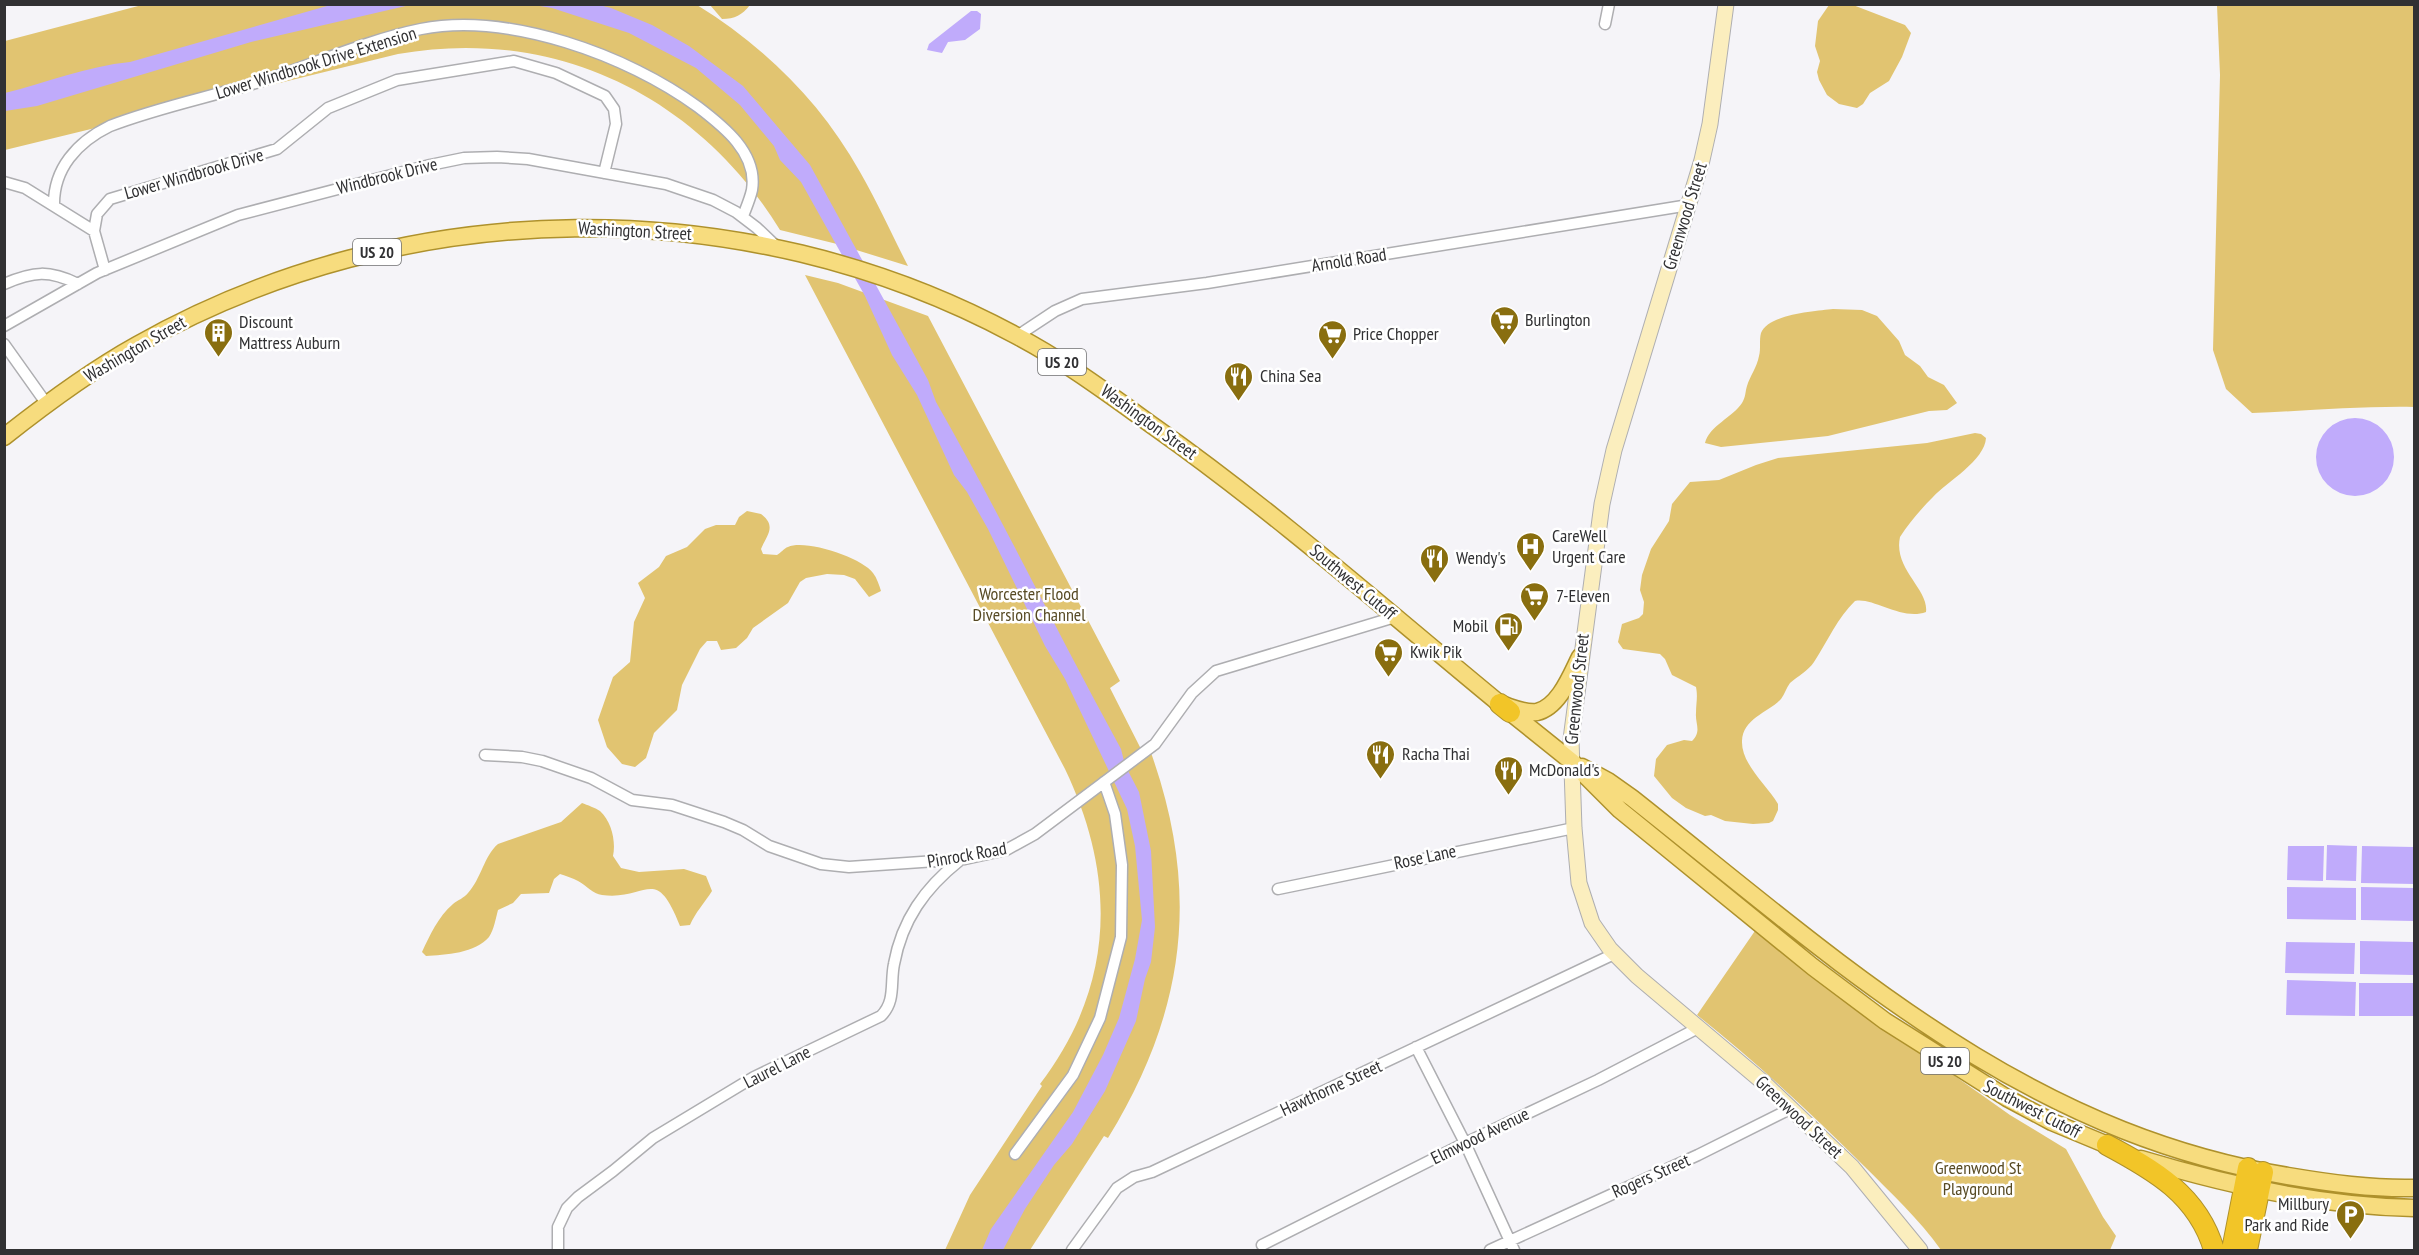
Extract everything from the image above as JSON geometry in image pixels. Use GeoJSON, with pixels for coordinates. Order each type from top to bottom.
{"type":"FeatureCollection","features":[{"type":"Feature","properties":{"kind":"highway"},"geometry":{"type":"LineString","coordinates":[[2107,1145],[2149,1167],[2181,1194],[2197,1213],[2214,1251]]}},
{"type":"Feature","properties":{"kind":"highway"},"geometry":{"type":"LineString","coordinates":[[2232,1251],[2254,1179]]}},
{"type":"Feature","properties":{"kind":"highway"},"geometry":{"type":"LineString","coordinates":[[2247,1251],[2254,1179]]}},
{"type":"Feature","properties":{"kind":"main road","name":"Greenwood Street"},"geometry":{"type":"LineString","coordinates":[[1726,4],[1708,131],[1689,205],[1609,471],[1572,723],[1570,761],[1579,883],[1584,904],[1597,932],[1614,954],[1791,1109],[1852,1167],[1920,1251]]}},
{"type":"Feature","properties":{"kind":"main road","name":"Washington Street"},"geometry":{"type":"LineString","coordinates":[[4,437],[46,403],[132,347],[215,306],[287,278],[400,247],[490,232],[583,228],[696,234],[785,249],[884,276],[974,314],[1017,336],[1094,383],[1246,494]]}},
{"type":"Feature","properties":{"kind":"main road","name":"Southwest Cutoff"},"geometry":{"type":"LineString","coordinates":[[1246,494],[1570,761],[1620,810],[1813,966],[1885,1021],[2007,1098],[2052,1122],[2179,1171],[2254,1179],[2415,1188]]}},
{"type":"Feature","properties":{"kind":"main road"},"geometry":{"type":"LineString","coordinates":[[1505,708],[1537,712],[1548,707],[1558,696],[1580,657]]}},
{"type":"Feature","properties":{"kind":"main road","name":"Southwest Cutoff"},"geometry":{"type":"LineString","coordinates":[[1570,761],[1608,780],[1848,970],[1899,1007],[1966,1051],[2027,1086],[2115,1128],[2204,1158],[2254,1179],[2354,1206],[2415,1209]]}},
{"type":"Feature","properties":{"kind":"street"},"geometry":{"type":"LineString","coordinates":[[1605,24],[1609,4]]}},
{"type":"Feature","properties":{"kind":"street","name":"Lower Windbrook Drive Extension"},"geometry":{"type":"LineString","coordinates":[[54,206],[57,180],[69,157],[89,139],[110,126],[260,81],[391,36],[423,29],[460,26],[514,31],[566,42],[657,80],[678,93],[730,132],[742,151],[749,167],[752,183],[743,216]]}},
{"type":"Feature","properties":{"kind":"street","name":"Lower Windbrook Drive"},"geometry":{"type":"LineString","coordinates":[[94,231],[97,214],[110,199],[277,149],[328,108],[397,80],[514,61],[556,73],[605,96],[614,109],[616,124],[604,173]]}},
{"type":"Feature","properties":{"kind":"street","name":"Windbrook Drive"},"geometry":{"type":"LineString","coordinates":[[4,326],[105,270],[238,214],[441,162],[475,157],[507,157],[666,184],[713,200],[743,216],[785,249]]}},
{"type":"Feature","properties":{"kind":"street"},"geometry":{"type":"LineString","coordinates":[[4,182],[25,188],[94,231],[105,270]]}},
{"type":"Feature","properties":{"kind":"street","name":"Arnold Road"},"geometry":{"type":"LineString","coordinates":[[1017,336],[1055,311],[1082,299],[1207,283],[1689,205]]}},
{"type":"Feature","properties":{"kind":"street"},"geometry":{"type":"LineString","coordinates":[[4,284],[28,275],[44,273],[78,284]]}},
{"type":"Feature","properties":{"kind":"street"},"geometry":{"type":"LineString","coordinates":[[6,346],[46,403]]}},
{"type":"Feature","properties":{"kind":"street","name":"Pinrock Road"},"geometry":{"type":"LineString","coordinates":[[484,755],[522,757],[542,761],[591,778],[624,797],[640,802],[672,805],[724,822],[743,830],[769,846],[821,864],[849,867],[960,859],[993,854],[1016,846],[1106,781],[1155,744],[1192,693],[1216,671],[1395,617]]}},
{"type":"Feature","properties":{"kind":"street"},"geometry":{"type":"LineString","coordinates":[[1015,1154],[1073,1075],[1100,1018],[1121,937],[1122,865],[1115,814],[1106,781]]}},
{"type":"Feature","properties":{"kind":"street","name":"Rose Lane"},"geometry":{"type":"LineString","coordinates":[[1278,889],[1574,828]]}},
{"type":"Feature","properties":{"kind":"street","name":"Laurel Lane"},"geometry":{"type":"LineString","coordinates":[[558,1251],[558,1227],[567,1208],[653,1138],[754,1077],[881,1016],[891,1003],[895,958],[914,908],[928,887],[960,859]]}},
{"type":"Feature","properties":{"kind":"street","name":"Hawthorne Street"},"geometry":{"type":"LineString","coordinates":[[1072,1251],[1114,1192],[1126,1181],[1152,1172],[1614,954]]}},
{"type":"Feature","properties":{"kind":"street","name":"Elmwood Avenue"},"geometry":{"type":"LineString","coordinates":[[1262,1245],[1465,1143],[1598,1080],[1698,1028]]}},
{"type":"Feature","properties":{"kind":"street"},"geometry":{"type":"LineString","coordinates":[[1416,1047],[1465,1143],[1512,1246]]}},
{"type":"Feature","properties":{"kind":"street","name":"Rogers Street"},"geometry":{"type":"LineString","coordinates":[[1490,1251],[1512,1246],[1791,1109]]}},
{"type":"Feature","properties":{"kind":"green space"},"geometry":{"type":"Polygon","coordinates":[[[142,5],[697,5],[722,21],[768,58],[809,99],[828,122],[860,172],[908,266],[837,244],[780,230],[746,183],[708,142],[664,108],[617,81],[566,62],[512,51],[456,48],[398,54],[5,150],[5,41],[142,5]]]}},
{"type":"Feature","properties":{"kind":"green space"},"geometry":{"type":"Polygon","coordinates":[[[710,5],[750,5],[738,16],[722,19],[710,5]]]}},
{"type":"Feature","properties":{"kind":"green space"},"geometry":{"type":"Polygon","coordinates":[[[1829,5],[1853,5],[1905,25],[1911,33],[1902,57],[1889,81],[1870,93],[1863,104],[1857,108],[1839,104],[1827,95],[1819,80],[1817,72],[1820,61],[1815,46],[1818,21],[1829,5]]]}},
{"type":"Feature","properties":{"kind":"green space"},"geometry":{"type":"Polygon","coordinates":[[[2217,5],[2414,5],[2414,407],[2252,413],[2226,389],[2213,350],[2220,75],[2217,5]]]}},
{"type":"Feature","properties":{"kind":"green space","name":"Worcester Flood Diversion Channel"},"geometry":{"type":"Polygon","coordinates":[[[805,275],[838,283],[928,316],[1120,681],[1110,688],[1143,753],[1150,750],[1166,802],[1176,852],[1180,901],[1177,949],[1169,997],[1155,1044],[1134,1091],[1108,1138],[1104,1136],[1030,1250],[945,1250],[970,1195],[1042,1086],[1040,1084],[1065,1047],[1083,1009],[1095,970],[1100,931],[1100,891],[1094,850],[1082,810],[1065,769],[805,275]]]}},
{"type":"Feature","properties":{"kind":"green space"},"geometry":{"type":"Polygon","coordinates":[[[1833,309],[1862,310],[1877,316],[1899,341],[1905,355],[1920,366],[1928,377],[1944,385],[1957,403],[1947,410],[1929,411],[1828,436],[1721,447],[1705,443],[1711,432],[1742,403],[1758,360],[1761,333],[1765,327],[1793,315],[1833,309]]]}},
{"type":"Feature","properties":{"kind":"green space"},"geometry":{"type":"Polygon","coordinates":[[[1975,433],[1986,438],[1979,454],[1939,491],[1911,521],[1900,537],[1899,548],[1902,559],[1922,595],[1926,612],[1907,614],[1870,602],[1855,601],[1838,622],[1812,665],[1790,683],[1776,704],[1751,721],[1743,733],[1743,750],[1746,758],[1778,804],[1773,821],[1753,824],[1725,821],[1686,808],[1672,798],[1654,776],[1656,759],[1667,745],[1684,740],[1692,741],[1697,734],[1696,687],[1672,675],[1665,659],[1660,654],[1623,649],[1618,642],[1622,624],[1639,618],[1643,614],[1644,602],[1640,590],[1642,575],[1651,549],[1669,521],[1672,504],[1690,482],[1719,480],[1778,458],[1927,443],[1975,433]]]}},
{"type":"Feature","properties":{"kind":"green space"},"geometry":{"type":"Polygon","coordinates":[[[747,511],[761,514],[769,523],[768,535],[761,549],[763,554],[777,555],[796,545],[833,551],[867,567],[874,575],[881,591],[869,597],[855,579],[844,575],[827,574],[806,578],[800,582],[788,603],[753,628],[747,638],[736,648],[721,650],[717,641],[707,641],[700,649],[682,685],[677,710],[654,733],[646,758],[635,767],[622,764],[607,747],[598,720],[613,677],[630,662],[634,622],[645,598],[638,583],[659,567],[666,556],[687,547],[705,529],[716,525],[735,525],[739,517],[747,511]]]}},
{"type":"Feature","properties":{"kind":"green space"},"geometry":{"type":"Polygon","coordinates":[[[582,803],[600,811],[608,821],[614,845],[613,856],[621,868],[639,872],[684,869],[706,876],[712,891],[690,925],[680,926],[664,895],[656,890],[602,895],[560,874],[554,879],[549,893],[521,894],[513,903],[498,910],[491,934],[476,947],[442,955],[426,956],[422,952],[439,920],[453,904],[466,895],[498,844],[561,822],[582,803]]]}},
{"type":"Feature","properties":{"kind":"green space","name":"Greenwood St Playground"},"geometry":{"type":"Polygon","coordinates":[[[1759,925],[1843,997],[2010,1115],[2066,1149],[2103,1217],[2116,1236],[2110,1250],[1941,1250],[1904,1206],[1823,1126],[1762,1069],[1697,1015],[1759,925]]]}},
{"type":"Feature","properties":{"kind":"shaded area"},"geometry":{"type":"Polygon","coordinates":[[[334,4],[410,5],[251,42],[37,106],[5,111],[5,93],[82,71],[130,62],[334,4]]]}},
{"type":"Feature","properties":{"kind":"shaded area"},"geometry":{"type":"Polygon","coordinates":[[[534,5],[599,5],[611,8],[652,25],[689,46],[743,86],[810,165],[928,380],[936,402],[1121,749],[1125,765],[1139,792],[1151,851],[1155,927],[1151,962],[1136,1021],[1105,1091],[1072,1144],[1054,1165],[1025,1209],[1003,1250],[982,1250],[991,1229],[1073,1112],[1103,1055],[1119,1018],[1135,959],[1142,920],[1135,846],[1127,809],[1065,679],[1045,646],[988,529],[967,492],[954,475],[917,395],[892,355],[865,296],[801,182],[780,160],[774,146],[740,105],[696,68],[629,33],[552,8],[534,5]]]}},
{"type":"Feature","properties":{"kind":"shaded area"},"geometry":{"type":"Polygon","coordinates":[[[971,11],[981,14],[980,29],[965,40],[948,42],[942,53],[927,50],[929,44],[971,11]]]}},
{"type":"Feature","properties":{"kind":"shaded area"},"geometry":{"type":"Polygon","coordinates":[[[2355,418],[2370,421],[2383,429],[2391,442],[2394,457],[2391,472],[2383,485],[2370,493],[2355,496],[2340,493],[2327,485],[2319,472],[2316,457],[2319,442],[2327,429],[2340,421],[2355,418]]]}},
{"type":"Feature","properties":{"kind":"shaded area"},"geometry":{"type":"Polygon","coordinates":[[[2327,845],[2357,846],[2356,881],[2326,880],[2327,845]]]}},
{"type":"Feature","properties":{"kind":"shaded area"},"geometry":{"type":"Polygon","coordinates":[[[2288,846],[2324,846],[2323,881],[2287,880],[2288,846]]]}},
{"type":"Feature","properties":{"kind":"shaded area"},"geometry":{"type":"Polygon","coordinates":[[[2362,846],[2414,847],[2414,884],[2361,883],[2362,846]]]}},
{"type":"Feature","properties":{"kind":"shaded area"},"geometry":{"type":"Polygon","coordinates":[[[2287,887],[2356,888],[2356,920],[2287,919],[2287,887]]]}},
{"type":"Feature","properties":{"kind":"shaded area"},"geometry":{"type":"Polygon","coordinates":[[[2361,887],[2414,888],[2414,921],[2361,920],[2361,887]]]}},
{"type":"Feature","properties":{"kind":"shaded area"},"geometry":{"type":"Polygon","coordinates":[[[2360,941],[2414,942],[2414,975],[2360,974],[2360,941]]]}},
{"type":"Feature","properties":{"kind":"shaded area"},"geometry":{"type":"Polygon","coordinates":[[[2286,942],[2355,943],[2354,974],[2285,973],[2286,942]]]}},
{"type":"Feature","properties":{"kind":"shaded area"},"geometry":{"type":"Polygon","coordinates":[[[2287,980],[2356,982],[2355,1016],[2286,1015],[2287,980]]]}},
{"type":"Feature","properties":{"kind":"shaded area"},"geometry":{"type":"Polygon","coordinates":[[[2359,983],[2414,983],[2414,1016],[2359,1016],[2359,983]]]}},
{"type":"Feature","properties":{"kind":"place","name":"Burlington"},"geometry":{"type":"Point","coordinates":[1504,346]}},
{"type":"Feature","properties":{"kind":"place","name":"Discount Mattress Auburn"},"geometry":{"type":"Point","coordinates":[218,358]}},
{"type":"Feature","properties":{"kind":"place","name":"Price Chopper"},"geometry":{"type":"Point","coordinates":[1332,360]}},
{"type":"Feature","properties":{"kind":"place","name":"China Sea"},"geometry":{"type":"Point","coordinates":[1239,402]}},
{"type":"Feature","properties":{"kind":"place","name":"CareWell Urgent Care"},"geometry":{"type":"Point","coordinates":[1531,572]}},
{"type":"Feature","properties":{"kind":"place","name":"Wendy's"},"geometry":{"type":"Point","coordinates":[1435,584]}},
{"type":"Feature","properties":{"kind":"place","name":"7-Eleven"},"geometry":{"type":"Point","coordinates":[1535,622]}},
{"type":"Feature","properties":{"kind":"place","name":"Mobil"},"geometry":{"type":"Point","coordinates":[1509,652]}},
{"type":"Feature","properties":{"kind":"place","name":"Kwik Pik"},"geometry":{"type":"Point","coordinates":[1389,678]}},
{"type":"Feature","properties":{"kind":"place","name":"Racha Thai"},"geometry":{"type":"Point","coordinates":[1381,780]}},
{"type":"Feature","properties":{"kind":"place","name":"McDonald's"},"geometry":{"type":"Point","coordinates":[1508,796]}},
{"type":"Feature","properties":{"kind":"place","name":"Millbury Park and Ride"},"geometry":{"type":"Point","coordinates":[2350,1240]}}]}
